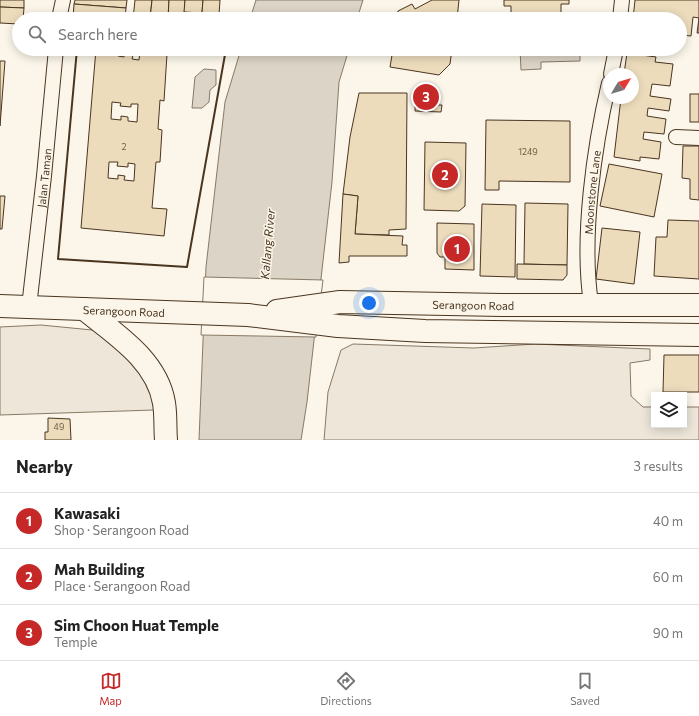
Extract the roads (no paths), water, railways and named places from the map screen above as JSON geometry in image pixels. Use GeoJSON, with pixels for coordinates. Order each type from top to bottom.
{"type":"FeatureCollection","features":[{"type":"Feature","properties":{"kind":"main road","name":"Serangoon Road"},"geometry":{"type":"LineString","coordinates":[[248,315],[340,302],[502,305],[699,305]]}},
{"type":"Feature","properties":{"kind":"main road","name":"Serangoon Road"},"geometry":{"type":"LineString","coordinates":[[0,306],[186,314],[248,315],[338,326],[440,331],[699,335]]}},
{"type":"Feature","properties":{"kind":"main road"},"geometry":{"type":"LineString","coordinates":[[84,309],[131,348],[151,372],[161,393],[164,404],[166,440]]}},
{"type":"Feature","properties":{"kind":"street"},"geometry":{"type":"LineString","coordinates":[[60,12],[63,0]]}},
{"type":"Feature","properties":{"kind":"street"},"geometry":{"type":"LineString","coordinates":[[621,12],[622,0]]}},
{"type":"Feature","properties":{"kind":"street","name":"Jalan Taman"},"geometry":{"type":"LineString","coordinates":[[29,307],[44,176],[55,56]]}},
{"type":"Feature","properties":{"kind":"street"},"geometry":{"type":"LineString","coordinates":[[612,68],[615,56]]}},
{"type":"Feature","properties":{"kind":"street","name":"Moonstone Lane"},"geometry":{"type":"LineString","coordinates":[[590,304],[588,286],[589,220],[593,171],[605,104]]}},
{"type":"Feature","properties":{"kind":"street"},"geometry":{"type":"LineString","coordinates":[[676,137],[699,138]]}},
{"type":"Feature","properties":{"kind":"water"},"geometry":{"type":"Polygon","coordinates":[[[256,0],[363,0],[359,12],[252,12],[256,0]]]}},
{"type":"Feature","properties":{"kind":"water","name":"Kallang River"},"geometry":{"type":"Polygon","coordinates":[[[239,56],[347,56],[339,82],[332,182],[307,402],[301,440],[199,440],[206,267],[225,102],[239,56]]]}},
{"type":"Feature","properties":{"kind":"water"},"geometry":{"type":"Polygon","coordinates":[[[520,56],[580,56],[580,61],[541,62],[541,69],[521,70],[520,56]]]}},
{"type":"Feature","properties":{"kind":"water"},"geometry":{"type":"Polygon","coordinates":[[[204,69],[216,70],[216,85],[210,90],[209,102],[202,108],[192,108],[195,77],[204,69]]]}},
{"type":"Feature","properties":{"kind":"place","name":"Sim Choon Huat Temple"},"geometry":{"type":"Point","coordinates":[426,97]}},
{"type":"Feature","properties":{"kind":"place","name":"Mah Building"},"geometry":{"type":"Point","coordinates":[445,175]}},
{"type":"Feature","properties":{"kind":"place","name":"Kawasaki"},"geometry":{"type":"Point","coordinates":[457,249]}}]}
